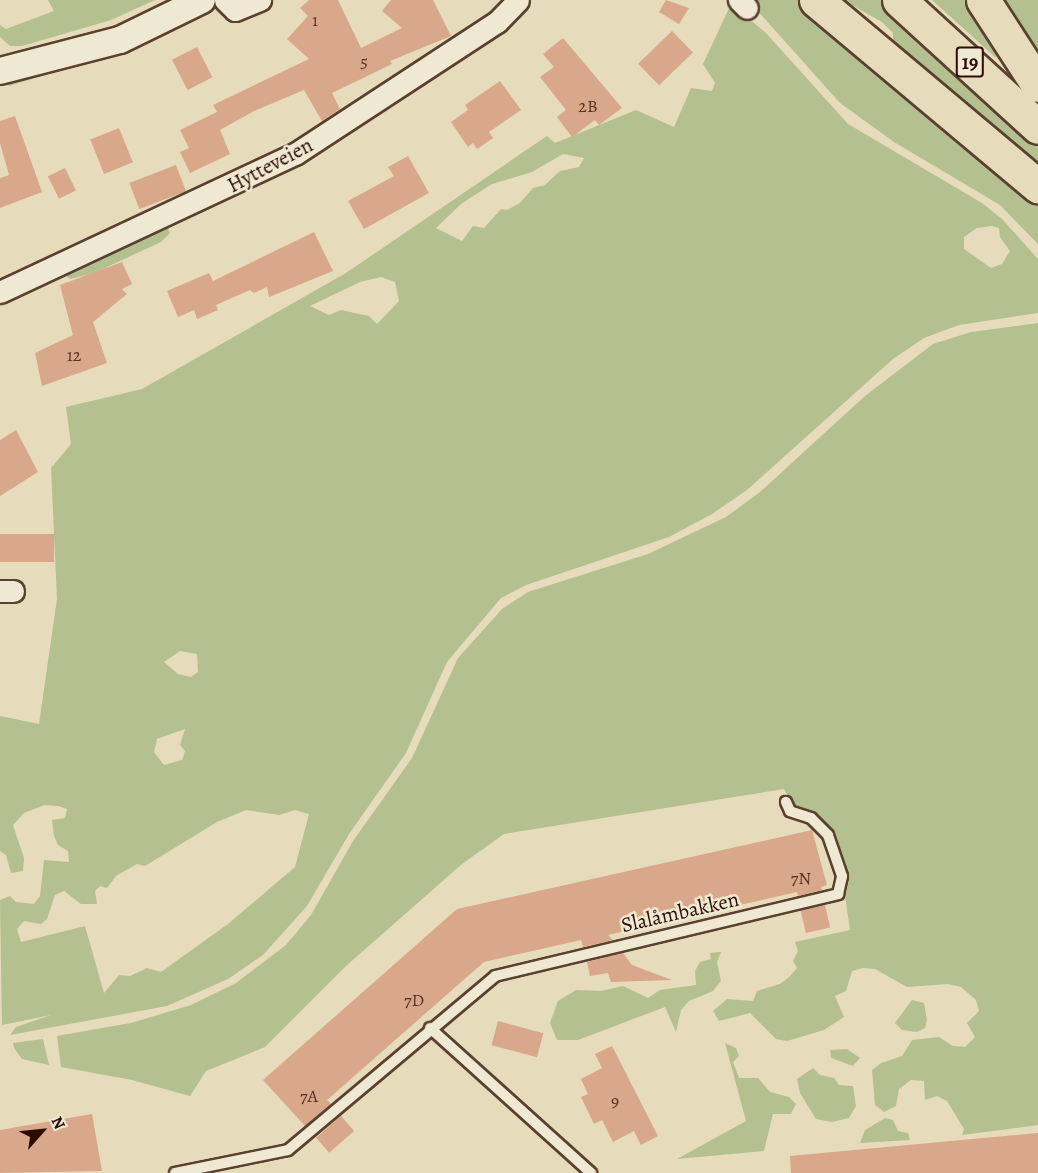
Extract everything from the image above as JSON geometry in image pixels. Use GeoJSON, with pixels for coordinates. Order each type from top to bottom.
{"type":"FeatureCollection","features":[{"type":"Feature","properties":{"kind":"highway"},"geometry":{"type":"LineString","coordinates":[[816,0],[1038,186]]}},
{"type":"Feature","properties":{"kind":"highway","name":"19"},"geometry":{"type":"LineString","coordinates":[[899,0],[1038,127]]}},
{"type":"Feature","properties":{"kind":"highway"},"geometry":{"type":"LineString","coordinates":[[983,0],[1038,85]]}},
{"type":"Feature","properties":{"kind":"street"},"geometry":{"type":"LineString","coordinates":[[0,71],[120,40],[202,0]]}},
{"type":"Feature","properties":{"kind":"street"},"geometry":{"type":"LineString","coordinates":[[225,0],[235,10],[260,0]]}},
{"type":"Feature","properties":{"kind":"street","name":"Hytteveien"},"geometry":{"type":"LineString","coordinates":[[0,292],[295,154],[497,22],[518,0]]}},
{"type":"Feature","properties":{"kind":"lane","name":"Slalåmbakken"},"geometry":{"type":"LineString","coordinates":[[174,1173],[288,1150],[485,980],[503,973],[838,894],[842,876],[828,835],[812,818],[790,812],[786,802]]}},
{"type":"Feature","properties":{"kind":"lane"},"geometry":{"type":"LineString","coordinates":[[430,1028],[591,1173]]}},
{"type":"Feature","properties":{"kind":"green space"},"geometry":{"type":"Polygon","coordinates":[[[48,0],[155,0],[111,20],[22,46],[10,46],[0,37],[0,25],[6,29],[54,11],[48,0]]]}},
{"type":"Feature","properties":{"kind":"green space"},"geometry":{"type":"Polygon","coordinates":[[[748,0],[798,0],[894,77],[1038,200],[1038,244],[1000,205],[894,142],[840,103],[748,0]]]}},
{"type":"Feature","properties":{"kind":"green space"},"geometry":{"type":"Polygon","coordinates":[[[828,0],[881,0],[913,26],[1038,145],[1038,174],[828,0]],[[852,5],[848,8],[889,44],[893,41],[893,33],[882,22],[852,5]]]}},
{"type":"Feature","properties":{"kind":"green space"},"geometry":{"type":"Polygon","coordinates":[[[932,0],[971,0],[1004,55],[995,57],[932,0]]]}},
{"type":"Feature","properties":{"kind":"green space"},"geometry":{"type":"Polygon","coordinates":[[[996,0],[1038,0],[1038,64],[996,0]]]}},
{"type":"Feature","properties":{"kind":"green space"},"geometry":{"type":"Polygon","coordinates":[[[731,4],[766,33],[848,124],[982,203],[1002,219],[1038,259],[1038,313],[959,325],[924,338],[893,359],[747,490],[712,514],[669,537],[526,585],[501,598],[447,662],[406,753],[349,834],[307,906],[263,955],[228,979],[167,1006],[10,1035],[16,1027],[51,1015],[2,1025],[0,900],[10,896],[16,902],[34,904],[40,896],[44,860],[69,862],[68,851],[58,845],[54,836],[52,820],[65,818],[67,809],[58,806],[45,805],[24,813],[13,825],[24,858],[23,871],[11,873],[6,855],[0,851],[0,716],[39,724],[57,599],[51,468],[71,444],[66,407],[142,389],[346,273],[547,136],[555,143],[636,110],[674,127],[691,88],[712,91],[715,83],[703,64],[731,4]],[[563,154],[532,172],[492,184],[461,204],[436,228],[462,241],[473,226],[484,228],[501,209],[507,210],[520,203],[533,188],[545,185],[560,171],[579,167],[584,158],[563,154]],[[992,226],[977,228],[964,237],[964,249],[991,268],[1002,264],[1010,251],[1000,237],[999,228],[992,226]],[[381,277],[360,282],[310,306],[329,315],[341,310],[369,316],[377,324],[399,301],[395,282],[381,277]],[[180,651],[164,662],[178,674],[191,677],[198,672],[197,654],[180,651]],[[185,729],[157,739],[154,752],[164,765],[182,760],[185,751],[180,745],[185,729]],[[246,810],[217,822],[145,866],[137,864],[116,876],[107,888],[100,886],[95,891],[97,904],[81,904],[64,891],[55,895],[47,919],[41,924],[24,921],[17,929],[21,942],[85,926],[104,993],[119,975],[130,976],[147,968],[161,972],[228,924],[295,867],[309,814],[295,810],[279,815],[246,810]]]}},
{"type":"Feature","properties":{"kind":"green space"},"geometry":{"type":"Polygon","coordinates":[[[61,67],[71,67],[9,86],[8,80],[61,67]]]}},
{"type":"Feature","properties":{"kind":"green space"},"geometry":{"type":"Polygon","coordinates":[[[168,228],[170,233],[161,242],[94,273],[70,279],[61,271],[168,228]]]}},
{"type":"Feature","properties":{"kind":"green space"},"geometry":{"type":"Polygon","coordinates":[[[1038,323],[1038,1125],[962,1135],[964,1129],[947,1101],[937,1096],[925,1100],[924,1081],[911,1080],[899,1089],[896,1106],[884,1112],[875,1105],[872,1070],[881,1063],[902,1056],[912,1040],[939,1037],[953,1046],[965,1047],[975,1037],[967,1023],[979,1011],[976,1000],[961,987],[948,984],[907,987],[875,969],[863,968],[852,971],[846,991],[835,996],[844,1017],[824,1030],[787,1041],[776,1039],[750,1013],[719,1021],[713,1011],[727,999],[753,1001],[757,991],[780,984],[789,977],[797,968],[793,961],[798,951],[795,942],[850,930],[845,896],[849,881],[832,834],[823,820],[794,808],[784,789],[504,834],[462,864],[346,966],[265,1047],[206,1071],[190,1096],[132,1080],[61,1067],[57,1036],[131,1023],[191,1005],[236,983],[286,945],[311,915],[353,841],[412,758],[458,658],[502,609],[528,592],[648,554],[726,517],[760,492],[865,396],[933,344],[971,332],[1038,323]]]}},
{"type":"Feature","properties":{"kind":"green space"},"geometry":{"type":"Polygon","coordinates":[[[721,952],[717,962],[721,981],[713,991],[689,1001],[681,1010],[676,1032],[665,1007],[578,1040],[557,1040],[550,1023],[558,1001],[576,990],[601,991],[623,986],[648,998],[660,990],[696,985],[695,971],[700,962],[711,959],[710,953],[721,952]]]}},
{"type":"Feature","properties":{"kind":"green space"},"geometry":{"type":"Polygon","coordinates":[[[912,1000],[924,1003],[927,1020],[925,1028],[917,1032],[902,1030],[895,1023],[912,1000]]]}},
{"type":"Feature","properties":{"kind":"green space"},"geometry":{"type":"Polygon","coordinates":[[[43,1039],[49,1065],[22,1059],[14,1048],[13,1043],[43,1039]]]}},
{"type":"Feature","properties":{"kind":"green space"},"geometry":{"type":"Polygon","coordinates":[[[725,1043],[736,1048],[739,1056],[733,1062],[739,1078],[758,1078],[770,1092],[789,1097],[796,1104],[791,1114],[773,1114],[764,1151],[677,1159],[746,1121],[725,1043]]]}},
{"type":"Feature","properties":{"kind":"green space"},"geometry":{"type":"Polygon","coordinates":[[[847,1049],[860,1058],[853,1066],[831,1058],[830,1050],[847,1049]]]}},
{"type":"Feature","properties":{"kind":"green space"},"geometry":{"type":"Polygon","coordinates":[[[813,1068],[820,1075],[834,1078],[839,1085],[853,1086],[856,1106],[849,1118],[832,1122],[816,1119],[800,1093],[797,1079],[813,1068]]]}},
{"type":"Feature","properties":{"kind":"green space"},"geometry":{"type":"Polygon","coordinates":[[[885,1118],[893,1120],[898,1131],[908,1133],[910,1140],[860,1143],[865,1130],[885,1118]]]}},
{"type":"Feature","properties":{"kind":"building"},"geometry":{"type":"Polygon","coordinates":[[[309,0],[338,0],[361,48],[402,28],[382,11],[391,0],[433,0],[451,36],[390,61],[392,64],[332,93],[340,109],[322,121],[304,90],[254,111],[220,130],[230,154],[190,173],[180,152],[189,148],[180,130],[217,112],[213,105],[309,59],[287,39],[308,16],[300,8],[309,0]]]}},
{"type":"Feature","properties":{"kind":"building"},"geometry":{"type":"Polygon","coordinates":[[[666,0],[689,8],[679,24],[659,12],[666,0]]]}},
{"type":"Feature","properties":{"kind":"building"},"geometry":{"type":"Polygon","coordinates":[[[672,31],[693,53],[659,85],[638,64],[672,31]]]}},
{"type":"Feature","properties":{"kind":"building"},"geometry":{"type":"Polygon","coordinates":[[[563,38],[622,108],[599,125],[595,120],[572,137],[557,117],[566,110],[540,77],[554,67],[543,54],[563,38]]]}},
{"type":"Feature","properties":{"kind":"building"},"geometry":{"type":"Polygon","coordinates":[[[197,47],[212,77],[187,90],[172,60],[197,47]]]}},
{"type":"Feature","properties":{"kind":"building"},"geometry":{"type":"Polygon","coordinates":[[[500,81],[521,110],[489,132],[493,138],[477,149],[473,143],[468,147],[451,122],[468,110],[465,105],[500,81]]]}},
{"type":"Feature","properties":{"kind":"building"},"geometry":{"type":"Polygon","coordinates":[[[15,116],[42,192],[0,208],[0,178],[9,175],[0,143],[0,121],[15,116]]]}},
{"type":"Feature","properties":{"kind":"building"},"geometry":{"type":"Polygon","coordinates":[[[119,128],[133,162],[104,174],[90,140],[119,128]]]}},
{"type":"Feature","properties":{"kind":"building"},"geometry":{"type":"Polygon","coordinates":[[[408,156],[429,193],[364,229],[348,201],[394,176],[388,167],[408,156]]]}},
{"type":"Feature","properties":{"kind":"building"},"geometry":{"type":"Polygon","coordinates":[[[176,165],[186,191],[139,209],[129,183],[176,165]]]}},
{"type":"Feature","properties":{"kind":"building"},"geometry":{"type":"Polygon","coordinates":[[[65,168],[76,190],[59,199],[48,176],[65,168]]]}},
{"type":"Feature","properties":{"kind":"building"},"geometry":{"type":"Polygon","coordinates":[[[314,232],[333,271],[269,297],[267,287],[254,293],[250,290],[216,305],[218,310],[197,319],[194,310],[178,317],[167,291],[209,273],[213,281],[314,232]]]}},
{"type":"Feature","properties":{"kind":"building"},"geometry":{"type":"Polygon","coordinates":[[[122,262],[132,284],[122,289],[127,294],[93,322],[107,363],[42,386],[35,353],[73,335],[60,285],[122,262]]]}},
{"type":"Feature","properties":{"kind":"building"},"geometry":{"type":"Polygon","coordinates":[[[16,430],[38,472],[0,496],[0,440],[16,430]]]}},
{"type":"Feature","properties":{"kind":"building"},"geometry":{"type":"Polygon","coordinates":[[[0,534],[54,534],[54,562],[0,562],[0,534]]]}},
{"type":"Feature","properties":{"kind":"building"},"geometry":{"type":"Polygon","coordinates":[[[812,830],[827,885],[821,887],[822,890],[798,896],[797,892],[608,935],[613,940],[583,947],[581,940],[484,962],[327,1100],[331,1104],[305,1126],[263,1080],[457,909],[812,830]]]}},
{"type":"Feature","properties":{"kind":"building"},"geometry":{"type":"Polygon","coordinates":[[[825,905],[830,927],[806,933],[801,911],[825,905]]]}},
{"type":"Feature","properties":{"kind":"building"},"geometry":{"type":"Polygon","coordinates":[[[623,953],[632,965],[672,980],[611,982],[608,973],[590,976],[587,962],[623,953]]]}},
{"type":"Feature","properties":{"kind":"building"},"geometry":{"type":"Polygon","coordinates":[[[498,1021],[543,1033],[537,1057],[492,1045],[498,1021]]]}},
{"type":"Feature","properties":{"kind":"building"},"geometry":{"type":"Polygon","coordinates":[[[612,1046],[658,1136],[641,1145],[634,1131],[613,1142],[602,1120],[594,1124],[581,1097],[588,1094],[581,1079],[602,1068],[595,1054],[612,1046]]]}},
{"type":"Feature","properties":{"kind":"building"},"geometry":{"type":"Polygon","coordinates":[[[92,1114],[102,1171],[0,1173],[0,1130],[92,1114]]]}},
{"type":"Feature","properties":{"kind":"building"},"geometry":{"type":"Polygon","coordinates":[[[341,1116],[354,1131],[329,1153],[316,1138],[341,1116]]]}},
{"type":"Feature","properties":{"kind":"building"},"geometry":{"type":"Polygon","coordinates":[[[1038,1133],[1038,1173],[791,1173],[790,1156],[1038,1133]]]}}]}
